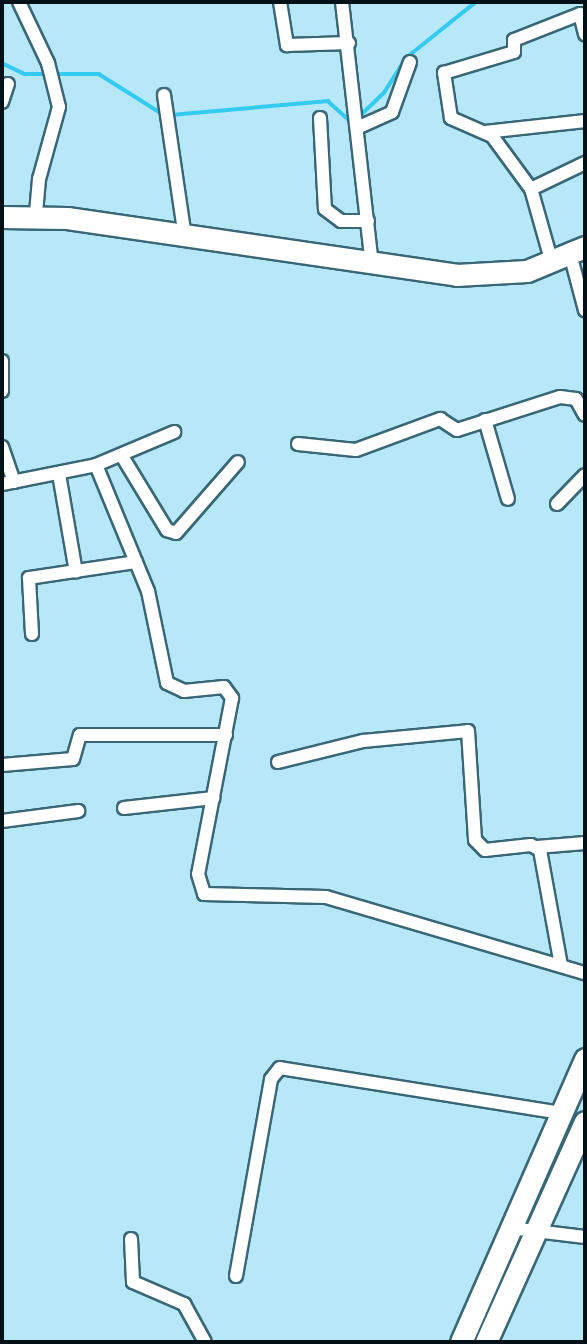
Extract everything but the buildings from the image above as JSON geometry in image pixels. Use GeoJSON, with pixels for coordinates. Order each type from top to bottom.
{"type":"FeatureCollection","features":[{"type":"Feature","properties":{"kind":"highway"},"geometry":{"type":"LineString","coordinates":[[2,217],[36,216],[372,266],[487,276],[574,258]]}},
{"type":"Feature","properties":{"kind":"highway"},"geometry":{"type":"LineString","coordinates":[[2,227],[64,229],[454,285],[524,282],[574,258]]}},
{"type":"Feature","properties":{"kind":"highway"},"geometry":{"type":"LineString","coordinates":[[461,1342],[585,1059]]}},
{"type":"Feature","properties":{"kind":"highway"},"geometry":{"type":"LineString","coordinates":[[486,1342],[585,1122]]}},
{"type":"Feature","properties":{"kind":"street"},"geometry":{"type":"LineString","coordinates":[[19,2],[48,63],[59,107],[38,179],[36,216]]}},
{"type":"Feature","properties":{"kind":"street"},"geometry":{"type":"LineString","coordinates":[[280,2],[287,45],[349,43]]}},
{"type":"Feature","properties":{"kind":"street"},"geometry":{"type":"LineString","coordinates":[[342,2],[359,125],[372,266]]}},
{"type":"Feature","properties":{"kind":"street"},"geometry":{"type":"LineString","coordinates":[[585,34],[580,14],[514,40],[514,52],[444,72],[451,118],[485,132],[585,121]]}},
{"type":"Feature","properties":{"kind":"street"},"geometry":{"type":"LineString","coordinates":[[359,125],[392,113],[410,62]]}},
{"type":"Feature","properties":{"kind":"street"},"geometry":{"type":"LineString","coordinates":[[2,102],[8,84]]}},
{"type":"Feature","properties":{"kind":"street"},"geometry":{"type":"LineString","coordinates":[[164,94],[172,119],[185,238]]}},
{"type":"Feature","properties":{"kind":"street"},"geometry":{"type":"LineString","coordinates":[[320,118],[325,209],[341,222],[368,220]]}},
{"type":"Feature","properties":{"kind":"street"},"geometry":{"type":"LineString","coordinates":[[485,132],[531,189],[574,258],[585,310]]}},
{"type":"Feature","properties":{"kind":"street"},"geometry":{"type":"LineString","coordinates":[[531,189],[585,163]]}},
{"type":"Feature","properties":{"kind":"street"},"geometry":{"type":"LineString","coordinates":[[2,361],[2,391]]}},
{"type":"Feature","properties":{"kind":"street"},"geometry":{"type":"LineString","coordinates":[[298,444],[340,453],[399,439],[440,419],[453,430],[569,397],[585,415]]}},
{"type":"Feature","properties":{"kind":"street"},"geometry":{"type":"LineString","coordinates":[[485,420],[508,499]]}},
{"type":"Feature","properties":{"kind":"street"},"geometry":{"type":"LineString","coordinates":[[2,447],[8,483],[96,465],[174,432]]}},
{"type":"Feature","properties":{"kind":"street"},"geometry":{"type":"LineString","coordinates":[[122,456],[167,530],[176,533],[238,462]]}},
{"type":"Feature","properties":{"kind":"street"},"geometry":{"type":"LineString","coordinates":[[96,465],[156,618],[167,683],[184,691],[228,690],[226,734],[198,874],[201,890],[210,897],[326,897],[585,973]]}},
{"type":"Feature","properties":{"kind":"street"},"geometry":{"type":"LineString","coordinates":[[59,474],[76,572]]}},
{"type":"Feature","properties":{"kind":"street"},"geometry":{"type":"LineString","coordinates":[[557,504],[585,475]]}},
{"type":"Feature","properties":{"kind":"street"},"geometry":{"type":"LineString","coordinates":[[32,634],[26,581],[136,562]]}},
{"type":"Feature","properties":{"kind":"street"},"geometry":{"type":"LineString","coordinates":[[278,762],[363,741],[468,731],[477,845],[493,850],[585,843]]}},
{"type":"Feature","properties":{"kind":"street"},"geometry":{"type":"LineString","coordinates":[[2,765],[73,760],[80,735],[226,734]]}},
{"type":"Feature","properties":{"kind":"street"},"geometry":{"type":"LineString","coordinates":[[124,808],[213,798]]}},
{"type":"Feature","properties":{"kind":"street"},"geometry":{"type":"LineString","coordinates":[[2,821],[78,811]]}},
{"type":"Feature","properties":{"kind":"street"},"geometry":{"type":"LineString","coordinates":[[537,846],[561,966]]}},
{"type":"Feature","properties":{"kind":"street"},"geometry":{"type":"LineString","coordinates":[[236,1276],[271,1079],[279,1068],[561,1113]]}},
{"type":"Feature","properties":{"kind":"street"},"geometry":{"type":"LineString","coordinates":[[510,1228],[585,1237]]}},
{"type":"Feature","properties":{"kind":"street"},"geometry":{"type":"LineString","coordinates":[[131,1239],[133,1282],[184,1304],[205,1342]]}},
{"type":"Feature","properties":{"kind":"waterway"},"geometry":{"type":"LineString","coordinates":[[359,117],[384,93],[406,58],[476,2]]}},
{"type":"Feature","properties":{"kind":"waterway"},"geometry":{"type":"LineString","coordinates":[[2,63],[25,74],[47,74]]}},
{"type":"Feature","properties":{"kind":"waterway"},"geometry":{"type":"LineString","coordinates":[[54,74],[99,74],[164,115]]}},
{"type":"Feature","properties":{"kind":"waterway"},"geometry":{"type":"LineString","coordinates":[[171,115],[328,101],[351,122]]}}]}
